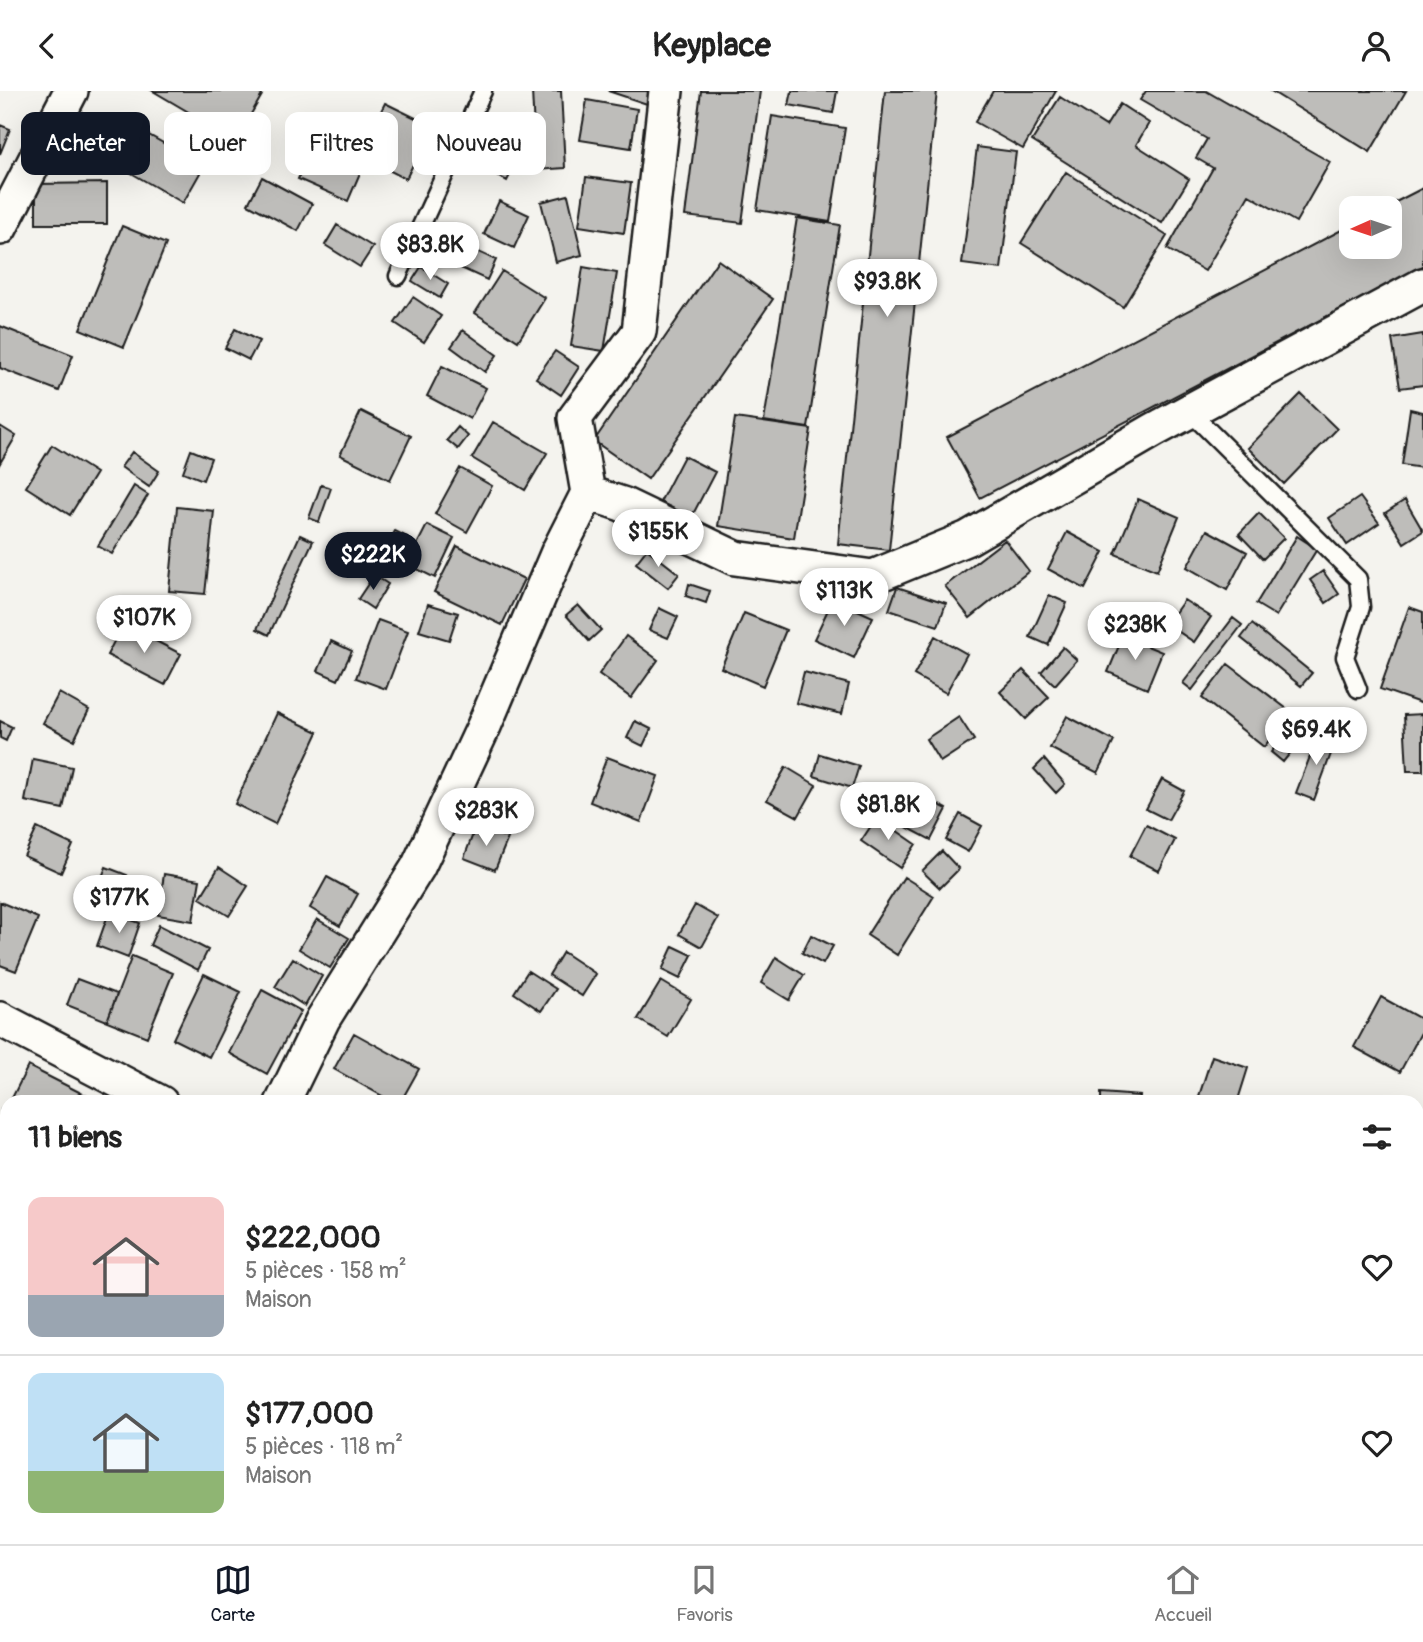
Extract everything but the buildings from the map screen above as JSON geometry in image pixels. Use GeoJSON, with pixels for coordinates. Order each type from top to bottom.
{"type":"FeatureCollection","features":[{"type":"Feature","properties":{"kind":"street"},"geometry":{"type":"LineString","coordinates":[[0,228],[71,91]]}},
{"type":"Feature","properties":{"kind":"street"},"geometry":{"type":"LineString","coordinates":[[286,1095],[323,1019],[418,867],[484,726],[558,552],[588,493],[575,418],[639,332],[666,91]]}},
{"type":"Feature","properties":{"kind":"street"},"geometry":{"type":"LineString","coordinates":[[588,493],[622,504],[734,558],[873,577],[968,538],[1189,411],[1423,285]]}},
{"type":"Feature","properties":{"kind":"street"},"geometry":{"type":"LineString","coordinates":[[0,1019],[146,1095]]}},
{"type":"Feature","properties":{"kind":"lane"},"geometry":{"type":"LineString","coordinates":[[398,276],[483,91]]}},
{"type":"Feature","properties":{"kind":"lane"},"geometry":{"type":"LineString","coordinates":[[1189,411],[1358,579],[1361,607],[1345,657],[1358,689]]}}]}
